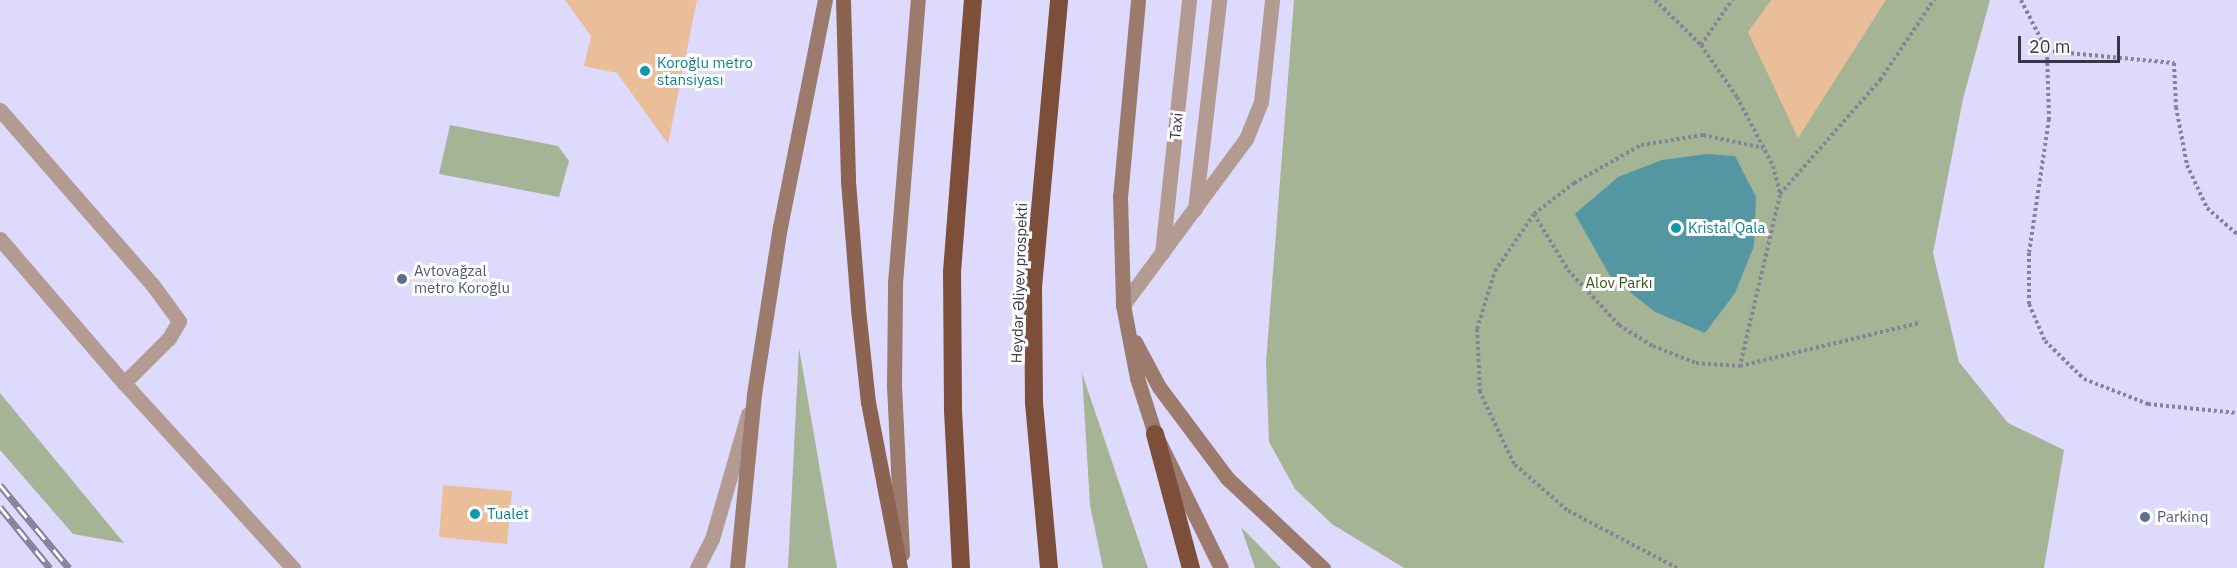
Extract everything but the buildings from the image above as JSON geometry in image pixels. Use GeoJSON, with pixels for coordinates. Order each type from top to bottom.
{"type":"FeatureCollection","features":[{"type":"Feature","properties":{"kind":"highway"},"geometry":{"type":"LineString","coordinates":[[961,568],[954,456],[952,272],[973,0]]}},
{"type":"Feature","properties":{"kind":"highway","name":"Heydər Əliyev prospekti"},"geometry":{"type":"LineString","coordinates":[[1049,568],[1034,402],[1034,287],[1059,0]]}},
{"type":"Feature","properties":{"kind":"highway"},"geometry":{"type":"LineString","coordinates":[[1155,434],[1191,568]]}},
{"type":"Feature","properties":{"kind":"main road"},"geometry":{"type":"LineString","coordinates":[[737,568],[754,394],[780,227],[825,0]]}},
{"type":"Feature","properties":{"kind":"main road"},"geometry":{"type":"LineString","coordinates":[[843,0],[848,182],[858,309],[868,402],[902,568]]}},
{"type":"Feature","properties":{"kind":"main road"},"geometry":{"type":"LineString","coordinates":[[902,568],[894,387],[895,282],[918,0]]}},
{"type":"Feature","properties":{"kind":"main road"},"geometry":{"type":"LineString","coordinates":[[1138,0],[1120,196],[1123,305],[1155,434],[1221,568]]}},
{"type":"Feature","properties":{"kind":"main road"},"geometry":{"type":"LineString","coordinates":[[1127,326],[1159,387],[1227,478],[1323,568]]}},
{"type":"Feature","properties":{"kind":"street","name":"Taxi"},"geometry":{"type":"LineString","coordinates":[[1162,253],[1189,0]]}},
{"type":"Feature","properties":{"kind":"street","name":"Taxi"},"geometry":{"type":"LineString","coordinates":[[1195,208],[1219,0]]}},
{"type":"Feature","properties":{"kind":"street"},"geometry":{"type":"LineString","coordinates":[[1123,305],[1246,139],[1261,102],[1272,0]]}},
{"type":"Feature","properties":{"kind":"street"},"geometry":{"type":"LineString","coordinates":[[0,110],[152,284],[178,321],[169,338],[124,383]]}},
{"type":"Feature","properties":{"kind":"street"},"geometry":{"type":"LineString","coordinates":[[0,239],[124,383],[293,568]]}},
{"type":"Feature","properties":{"kind":"street"},"geometry":{"type":"LineString","coordinates":[[697,568],[712,539],[754,394]]}},
{"type":"Feature","properties":{"kind":"path"},"geometry":{"type":"LineString","coordinates":[[1655,0],[1701,45],[1737,97],[1773,166],[1779,195],[1740,366]]}},
{"type":"Feature","properties":{"kind":"path"},"geometry":{"type":"LineString","coordinates":[[1701,45],[1732,0]]}},
{"type":"Feature","properties":{"kind":"path"},"geometry":{"type":"LineString","coordinates":[[1779,195],[1880,80],[1934,0]]}},
{"type":"Feature","properties":{"kind":"path"},"geometry":{"type":"LineString","coordinates":[[2021,0],[2047,51],[2049,119],[2029,253],[2030,304],[2045,341],[2084,379],[2148,404],[2237,412]]}},
{"type":"Feature","properties":{"kind":"path"},"geometry":{"type":"LineString","coordinates":[[2047,51],[2174,63],[2176,107],[2187,165],[2207,208],[2237,234]]}},
{"type":"Feature","properties":{"kind":"path"},"geometry":{"type":"LineString","coordinates":[[1677,568],[1567,510],[1514,464],[1480,392],[1477,329],[1495,271],[1534,214],[1574,183],[1641,145],[1704,135],[1764,148]]}},
{"type":"Feature","properties":{"kind":"path"},"geometry":{"type":"LineString","coordinates":[[1534,214],[1568,270],[1619,325],[1653,346],[1696,363],[1740,366],[1919,323]]}},
{"type":"Feature","properties":{"kind":"green space","name":"Alov Parkı"},"geometry":{"type":"Polygon","coordinates":[[[1294,0],[1990,0],[1963,99],[1933,253],[1959,362],[2008,423],[2064,450],[2044,568],[1404,568],[1332,524],[1295,489],[1269,442],[1266,362],[1294,0]]]}},
{"type":"Feature","properties":{"kind":"green space"},"geometry":{"type":"Polygon","coordinates":[[[450,125],[558,146],[569,161],[559,197],[439,174],[450,125]]]}},
{"type":"Feature","properties":{"kind":"green space"},"geometry":{"type":"Polygon","coordinates":[[[799,348],[837,568],[788,568],[799,348]]]}},
{"type":"Feature","properties":{"kind":"green space"},"geometry":{"type":"Polygon","coordinates":[[[1082,373],[1148,568],[1103,568],[1090,505],[1082,373]]]}},
{"type":"Feature","properties":{"kind":"green space"},"geometry":{"type":"Polygon","coordinates":[[[0,393],[124,543],[73,534],[0,450],[0,393]]]}},
{"type":"Feature","properties":{"kind":"green space"},"geometry":{"type":"Polygon","coordinates":[[[1241,527],[1281,568],[1255,568],[1241,527]]]}},
{"type":"Feature","properties":{"kind":"shaded area"},"geometry":{"type":"Polygon","coordinates":[[[1706,154],[1735,156],[1756,197],[1754,246],[1735,293],[1705,333],[1655,312],[1610,276],[1575,214],[1618,177],[1662,160],[1706,154]]]}},
{"type":"Feature","properties":{"kind":"railway"},"geometry":{"type":"LineString","coordinates":[[0,485],[69,568]]}},
{"type":"Feature","properties":{"kind":"railway"},"geometry":{"type":"LineString","coordinates":[[0,507],[50,568]]}},
{"type":"Feature","properties":{"kind":"place","name":"Koroğlu metro stansiyası"},"geometry":{"type":"Point","coordinates":[645,71]}},
{"type":"Feature","properties":{"kind":"place","name":"Kristal Qala"},"geometry":{"type":"Point","coordinates":[1676,228]}},
{"type":"Feature","properties":{"kind":"place","name":"Avtovağzal metro Koroğlu"},"geometry":{"type":"Point","coordinates":[402,279]}},
{"type":"Feature","properties":{"kind":"place","name":"Tualet"},"geometry":{"type":"Point","coordinates":[475,514]}},
{"type":"Feature","properties":{"kind":"place","name":"Parkinq"},"geometry":{"type":"Point","coordinates":[2145,517]}}]}
